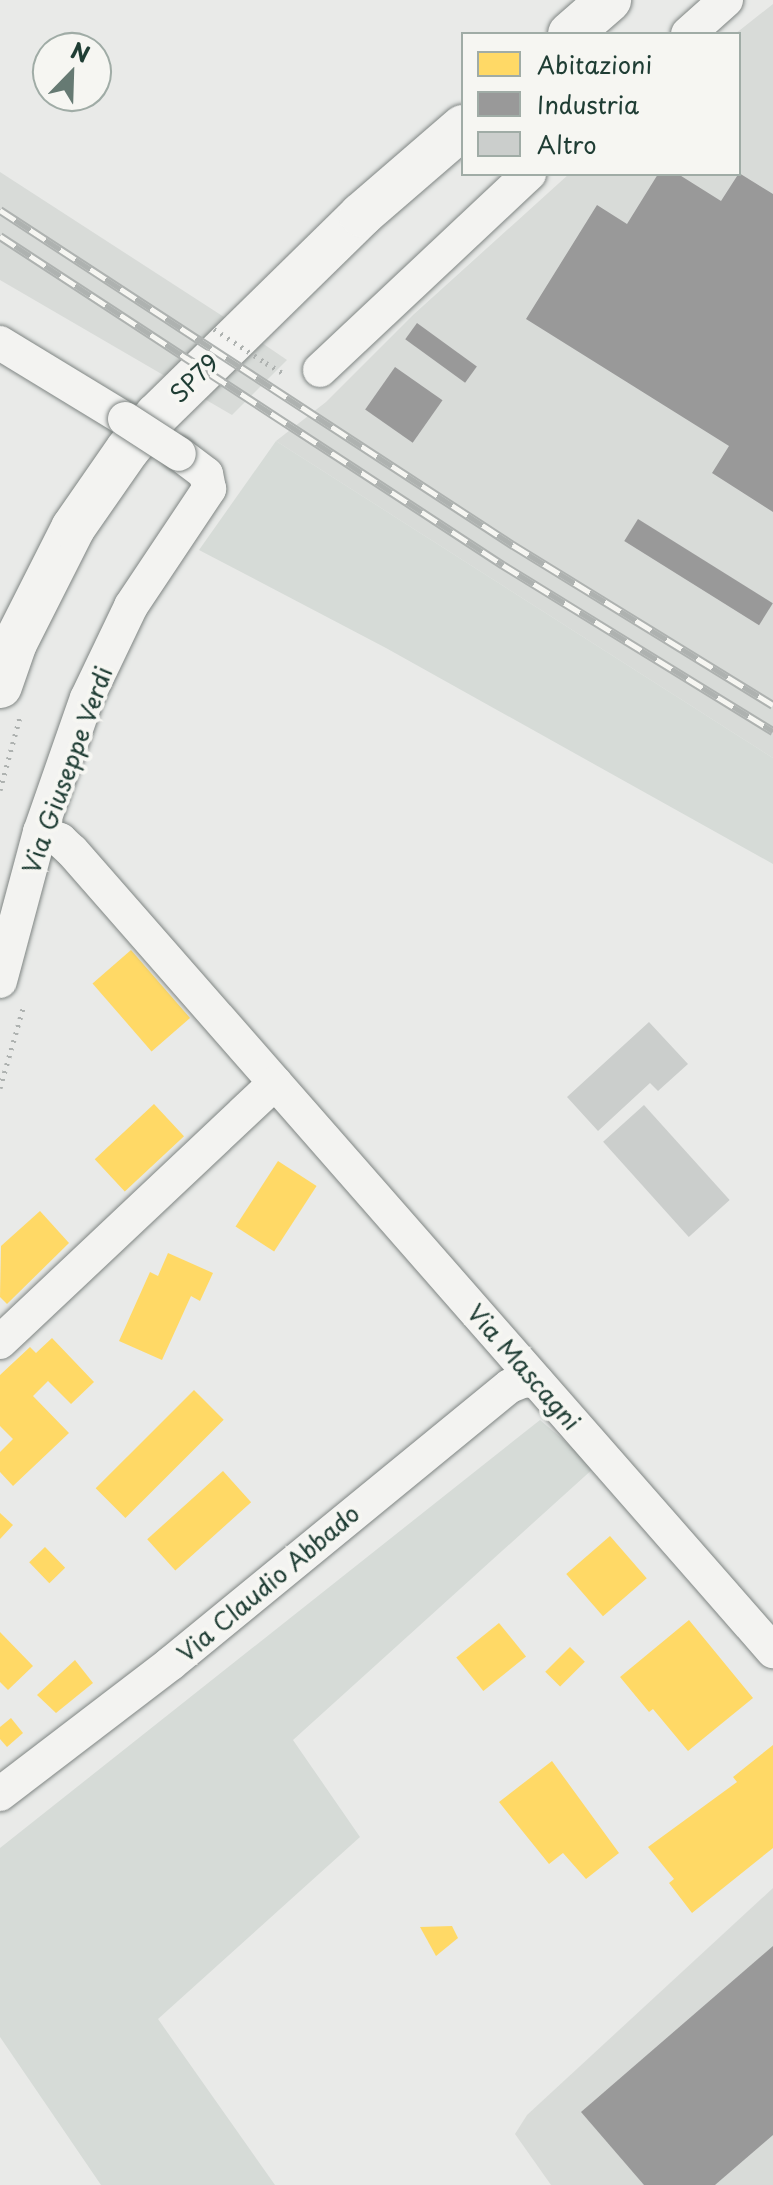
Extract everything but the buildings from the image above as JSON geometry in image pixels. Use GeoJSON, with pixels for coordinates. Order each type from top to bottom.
{"type":"FeatureCollection","features":[{"type":"Feature","properties":{"kind":"main road"},"geometry":{"type":"LineString","coordinates":[[572,32],[609,0]]}},
{"type":"Feature","properties":{"kind":"main road","name":"SP79"},"geometry":{"type":"LineString","coordinates":[[0,686],[15,643],[73,528],[128,449],[178,394],[361,215],[461,129]]}},
{"type":"Feature","properties":{"kind":"street"},"geometry":{"type":"LineString","coordinates":[[690,32],[726,0]]}},
{"type":"Feature","properties":{"kind":"street"},"geometry":{"type":"LineString","coordinates":[[320,370],[527,176]]}},
{"type":"Feature","properties":{"kind":"street","name":"Via Giuseppe Verdi"},"geometry":{"type":"LineString","coordinates":[[0,343],[179,454],[206,474],[209,489],[131,606],[87,698],[40,832],[1,977]]}},
{"type":"Feature","properties":{"kind":"street","name":"Via Mascagni"},"geometry":{"type":"LineString","coordinates":[[40,832],[60,840],[72,851],[773,1651]]}},
{"type":"Feature","properties":{"kind":"street"},"geometry":{"type":"LineString","coordinates":[[0,1342],[275,1083]]}},
{"type":"Feature","properties":{"kind":"street","name":"Via Claudio Abbado"},"geometry":{"type":"LineString","coordinates":[[0,1794],[170,1664],[510,1386],[525,1380],[537,1382]]}},
{"type":"Feature","properties":{"kind":"path"},"geometry":{"type":"LineString","coordinates":[[214,329],[266,363]]}},
{"type":"Feature","properties":{"kind":"shaded area"},"geometry":{"type":"Polygon","coordinates":[[[773,4],[773,758],[276,441],[326,402],[413,315],[567,176],[741,176],[741,32],[738,32],[773,4]]]}},
{"type":"Feature","properties":{"kind":"shaded area"},"geometry":{"type":"Polygon","coordinates":[[[0,172],[287,360],[232,415],[0,280],[0,172]]]}},
{"type":"Feature","properties":{"kind":"shaded area"},"geometry":{"type":"Polygon","coordinates":[[[276,441],[773,758],[773,864],[386,648],[199,550],[276,441]]]}},
{"type":"Feature","properties":{"kind":"shaded area"},"geometry":{"type":"Polygon","coordinates":[[[540,1420],[595,1467],[293,1740],[360,1837],[158,2019],[275,2185],[101,2185],[0,2037],[0,1848],[540,1420]]]}},
{"type":"Feature","properties":{"kind":"shaded area"},"geometry":{"type":"Polygon","coordinates":[[[773,1888],[773,2185],[551,2185],[515,2134],[527,2115],[773,1888]]]}},
{"type":"Feature","properties":{"kind":"railway"},"geometry":{"type":"LineString","coordinates":[[0,210],[513,545],[773,705]]}},
{"type":"Feature","properties":{"kind":"railway"},"geometry":{"type":"LineString","coordinates":[[0,236],[503,565],[773,731]]}}]}
